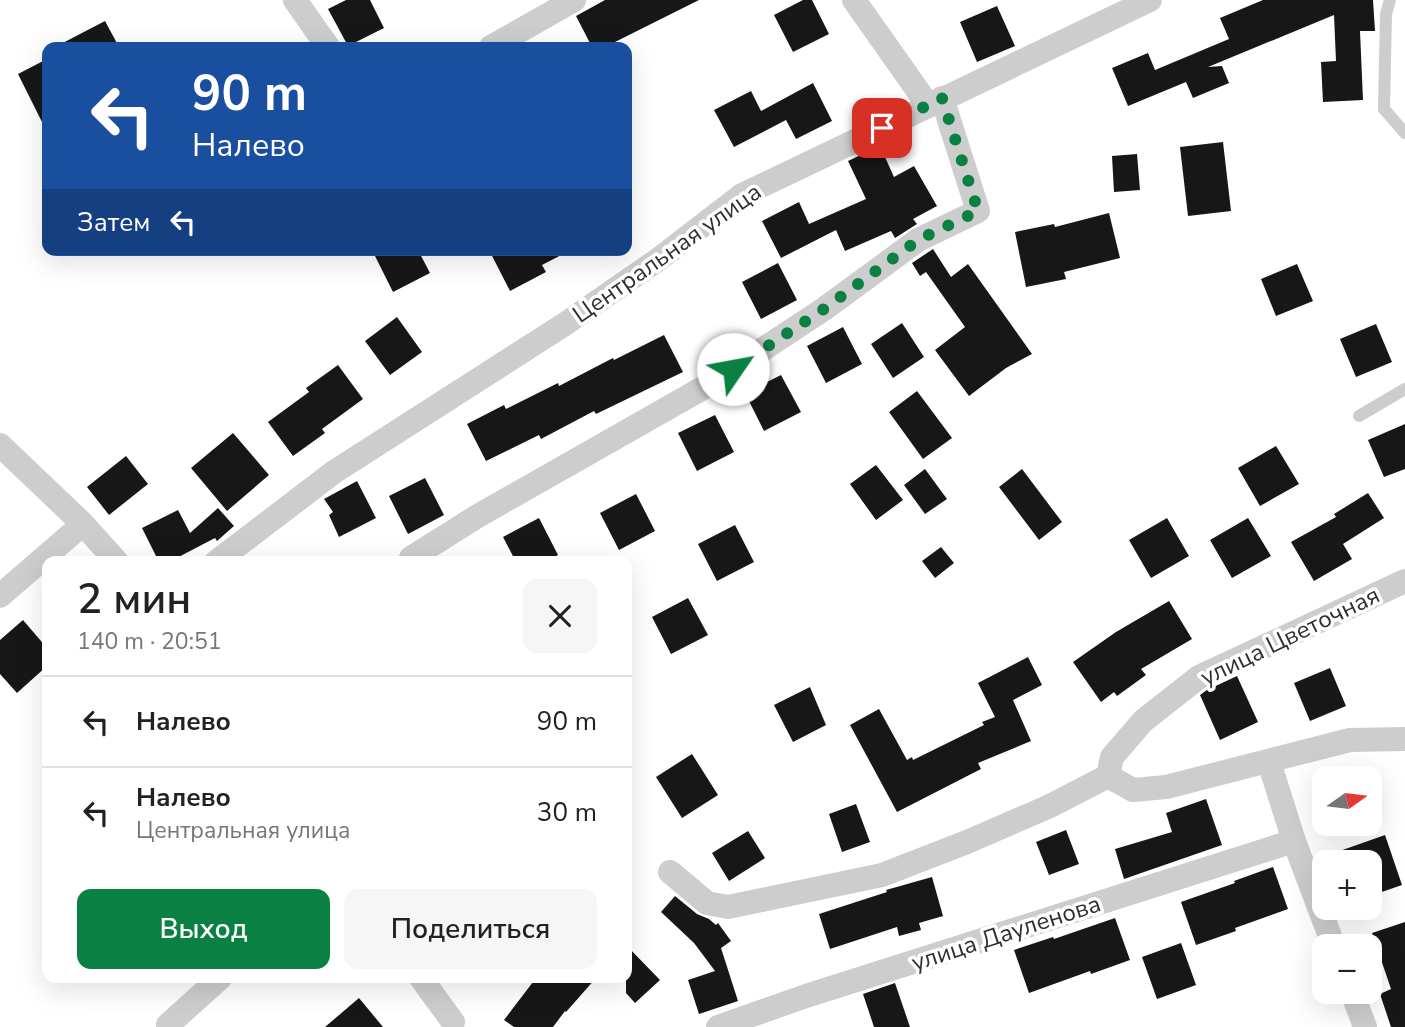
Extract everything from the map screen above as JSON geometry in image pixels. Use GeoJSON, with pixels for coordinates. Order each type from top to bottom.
{"type":"FeatureCollection","features":[{"type":"Feature","properties":{"kind":"street"},"geometry":{"type":"LineString","coordinates":[[295,0],[324,42]]}},
{"type":"Feature","properties":{"kind":"street"},"geometry":{"type":"LineString","coordinates":[[500,42],[574,0]]}},
{"type":"Feature","properties":{"kind":"street"},"geometry":{"type":"LineString","coordinates":[[414,556],[476,517],[710,384],[824,309],[918,240],[978,211],[935,102],[854,0]]}},
{"type":"Feature","properties":{"kind":"street","name":"Центральная улица"},"geometry":{"type":"LineString","coordinates":[[224,556],[334,472],[565,324],[659,259],[742,195],[1150,0]]}},
{"type":"Feature","properties":{"kind":"street"},"geometry":{"type":"LineString","coordinates":[[0,445],[83,524],[112,556]]}},
{"type":"Feature","properties":{"kind":"street"},"geometry":{"type":"LineString","coordinates":[[46,556],[83,524]]}},
{"type":"Feature","properties":{"kind":"street"},"geometry":{"type":"LineString","coordinates":[[0,596],[42,560]]}},
{"type":"Feature","properties":{"kind":"street","name":"улица Цветочная"},"geometry":{"type":"LineString","coordinates":[[1108,776],[1112,757],[1143,721],[1199,677],[1405,581]]}},
{"type":"Feature","properties":{"kind":"street"},"geometry":{"type":"LineString","coordinates":[[670,872],[707,903],[728,906],[882,875],[1026,817],[1108,776],[1133,790],[1166,787],[1350,740],[1405,739]]}},
{"type":"Feature","properties":{"kind":"street"},"geometry":{"type":"LineString","coordinates":[[1269,762],[1294,841],[1329,934]]}},
{"type":"Feature","properties":{"kind":"street","name":"улица Дауленова"},"geometry":{"type":"LineString","coordinates":[[718,1027],[806,996],[1294,841]]}},
{"type":"Feature","properties":{"kind":"street"},"geometry":{"type":"LineString","coordinates":[[167,1026],[214,983]]}},
{"type":"Feature","properties":{"kind":"street"},"geometry":{"type":"LineString","coordinates":[[425,983],[453,1022]]}},
{"type":"Feature","properties":{"kind":"street"},"geometry":{"type":"LineString","coordinates":[[1356,1004],[1365,1027]]}},
{"type":"Feature","properties":{"kind":"lane"},"geometry":{"type":"LineString","coordinates":[[1390,0],[1386,14],[1384,108],[1405,133]]}},
{"type":"Feature","properties":{"kind":"lane"},"geometry":{"type":"LineString","coordinates":[[1359,416],[1405,389]]}},
{"type":"Feature","properties":{"kind":"building"},"geometry":{"type":"Polygon","coordinates":[[[346,0],[370,0],[384,28],[356,42],[346,42],[328,9],[346,0]]]}},
{"type":"Feature","properties":{"kind":"building"},"geometry":{"type":"Polygon","coordinates":[[[605,0],[699,0],[615,42],[589,42],[576,16],[605,0]]]}},
{"type":"Feature","properties":{"kind":"building"},"geometry":{"type":"Polygon","coordinates":[[[803,0],[812,0],[829,34],[793,52],[774,15],[803,0]]]}},
{"type":"Feature","properties":{"kind":"building"},"geometry":{"type":"Polygon","coordinates":[[[1263,0],[1373,0],[1375,31],[1360,31],[1363,100],[1323,102],[1321,62],[1336,61],[1334,15],[1208,67],[1222,66],[1229,83],[1193,98],[1186,82],[1128,106],[1112,68],[1148,53],[1155,70],[1229,39],[1220,18],[1263,0]]]}},
{"type":"Feature","properties":{"kind":"building"},"geometry":{"type":"Polygon","coordinates":[[[997,6],[1015,46],[977,62],[960,22],[997,6]]]}},
{"type":"Feature","properties":{"kind":"building"},"geometry":{"type":"Polygon","coordinates":[[[105,21],[116,42],[65,42],[105,21]]]}},
{"type":"Feature","properties":{"kind":"building"},"geometry":{"type":"Polygon","coordinates":[[[42,62],[42,122],[18,74],[42,62]]]}},
{"type":"Feature","properties":{"kind":"building"},"geometry":{"type":"Polygon","coordinates":[[[813,83],[832,121],[796,139],[786,120],[734,147],[714,110],[751,91],[761,111],[813,83]]]}},
{"type":"Feature","properties":{"kind":"building"},"geometry":{"type":"Polygon","coordinates":[[[1223,142],[1231,211],[1188,216],[1180,147],[1223,142]]]}},
{"type":"Feature","properties":{"kind":"building"},"geometry":{"type":"Polygon","coordinates":[[[880,146],[894,177],[914,166],[937,206],[913,219],[917,224],[895,238],[891,231],[845,251],[836,230],[781,258],[762,221],[799,202],[809,224],[866,199],[848,161],[880,146]]]}},
{"type":"Feature","properties":{"kind":"building"},"geometry":{"type":"Polygon","coordinates":[[[1137,154],[1140,190],[1114,192],[1112,156],[1137,154]]]}},
{"type":"Feature","properties":{"kind":"building"},"geometry":{"type":"Polygon","coordinates":[[[1109,213],[1120,258],[1064,272],[1066,279],[1026,287],[1015,232],[1054,224],[1055,227],[1109,213]]]}},
{"type":"Feature","properties":{"kind":"building"},"geometry":{"type":"Polygon","coordinates":[[[933,249],[951,277],[968,264],[1032,354],[1006,368],[969,396],[935,350],[965,327],[926,272],[920,276],[912,263],[933,249]]]}},
{"type":"Feature","properties":{"kind":"building"},"geometry":{"type":"Polygon","coordinates":[[[375,256],[421,256],[430,273],[393,292],[375,256]]]}},
{"type":"Feature","properties":{"kind":"building"},"geometry":{"type":"Polygon","coordinates":[[[492,256],[559,256],[542,265],[546,272],[510,291],[492,256]]]}},
{"type":"Feature","properties":{"kind":"building"},"geometry":{"type":"Polygon","coordinates":[[[778,263],[797,300],[761,319],[742,282],[778,263]]]}},
{"type":"Feature","properties":{"kind":"building"},"geometry":{"type":"Polygon","coordinates":[[[1297,264],[1313,301],[1276,316],[1261,279],[1297,264]]]}},
{"type":"Feature","properties":{"kind":"building"},"geometry":{"type":"Polygon","coordinates":[[[397,317],[422,352],[390,375],[365,341],[397,317]]]}},
{"type":"Feature","properties":{"kind":"building"},"geometry":{"type":"Polygon","coordinates":[[[902,323],[924,357],[893,378],[871,344],[902,323]]]}},
{"type":"Feature","properties":{"kind":"building"},"geometry":{"type":"Polygon","coordinates":[[[1376,324],[1392,362],[1356,377],[1340,339],[1376,324]]]}},
{"type":"Feature","properties":{"kind":"building"},"geometry":{"type":"Polygon","coordinates":[[[843,327],[862,364],[826,383],[807,346],[843,327]]]}},
{"type":"Feature","properties":{"kind":"building"},"geometry":{"type":"Polygon","coordinates":[[[664,335],[683,372],[596,414],[594,411],[541,439],[539,435],[486,461],[467,424],[504,405],[506,409],[558,383],[559,386],[664,335]]]}},
{"type":"Feature","properties":{"kind":"building"},"geometry":{"type":"Polygon","coordinates":[[[338,365],[363,399],[322,429],[325,433],[293,456],[268,422],[309,392],[306,388],[338,365]]]}},
{"type":"Feature","properties":{"kind":"building"},"geometry":{"type":"Polygon","coordinates":[[[781,375],[801,412],[764,431],[745,393],[781,375]]]}},
{"type":"Feature","properties":{"kind":"building"},"geometry":{"type":"Polygon","coordinates":[[[917,391],[952,438],[923,459],[889,412],[917,391]]]}},
{"type":"Feature","properties":{"kind":"building"},"geometry":{"type":"Polygon","coordinates":[[[715,415],[734,452],[697,471],[678,433],[715,415]]]}},
{"type":"Feature","properties":{"kind":"building"},"geometry":{"type":"Polygon","coordinates":[[[1405,424],[1405,469],[1384,477],[1368,440],[1405,424]]]}},
{"type":"Feature","properties":{"kind":"building"},"geometry":{"type":"Polygon","coordinates":[[[233,433],[269,475],[227,511],[191,468],[233,433]]]}},
{"type":"Feature","properties":{"kind":"building"},"geometry":{"type":"Polygon","coordinates":[[[1276,446],[1299,484],[1260,506],[1238,468],[1276,446]]]}},
{"type":"Feature","properties":{"kind":"building"},"geometry":{"type":"Polygon","coordinates":[[[126,456],[148,484],[109,515],[87,487],[126,456]]]}},
{"type":"Feature","properties":{"kind":"building"},"geometry":{"type":"Polygon","coordinates":[[[876,465],[903,500],[876,520],[850,484],[876,465]]]}},
{"type":"Feature","properties":{"kind":"building"},"geometry":{"type":"Polygon","coordinates":[[[925,469],[947,499],[925,514],[904,485],[925,469]]]}},
{"type":"Feature","properties":{"kind":"building"},"geometry":{"type":"Polygon","coordinates":[[[1022,469],[1062,522],[1039,540],[999,487],[1022,469]]]}},
{"type":"Feature","properties":{"kind":"building"},"geometry":{"type":"Polygon","coordinates":[[[425,478],[444,515],[408,534],[389,496],[425,478]]]}},
{"type":"Feature","properties":{"kind":"building"},"geometry":{"type":"Polygon","coordinates":[[[357,481],[376,518],[339,537],[329,515],[333,512],[324,499],[357,481]]]}},
{"type":"Feature","properties":{"kind":"building"},"geometry":{"type":"Polygon","coordinates":[[[1368,493],[1384,518],[1343,544],[1352,559],[1314,581],[1291,542],[1336,517],[1334,514],[1368,493]]]}},
{"type":"Feature","properties":{"kind":"building"},"geometry":{"type":"Polygon","coordinates":[[[636,494],[655,531],[619,550],[600,513],[636,494]]]}},
{"type":"Feature","properties":{"kind":"building"},"geometry":{"type":"Polygon","coordinates":[[[218,508],[234,526],[217,541],[215,538],[180,556],[156,556],[142,528],[178,510],[190,533],[218,508]]]}},
{"type":"Feature","properties":{"kind":"building"},"geometry":{"type":"Polygon","coordinates":[[[539,518],[558,555],[513,556],[503,537],[539,518]]]}},
{"type":"Feature","properties":{"kind":"building"},"geometry":{"type":"Polygon","coordinates":[[[1167,518],[1189,556],[1151,578],[1129,540],[1167,518]]]}},
{"type":"Feature","properties":{"kind":"building"},"geometry":{"type":"Polygon","coordinates":[[[1248,518],[1271,556],[1232,578],[1210,540],[1248,518]]]}},
{"type":"Feature","properties":{"kind":"building"},"geometry":{"type":"Polygon","coordinates":[[[735,525],[754,562],[717,581],[698,544],[735,525]]]}},
{"type":"Feature","properties":{"kind":"building"},"geometry":{"type":"Polygon","coordinates":[[[941,547],[954,563],[935,578],[922,561],[941,547]]]}},
{"type":"Feature","properties":{"kind":"building"},"geometry":{"type":"Polygon","coordinates":[[[688,598],[708,635],[671,654],[652,617],[688,598]]]}},
{"type":"Feature","properties":{"kind":"building"},"geometry":{"type":"Polygon","coordinates":[[[1169,601],[1192,639],[1141,669],[1146,675],[1117,696],[1114,692],[1101,702],[1073,662],[1116,632],[1169,601]]]}},
{"type":"Feature","properties":{"kind":"building"},"geometry":{"type":"Polygon","coordinates":[[[23,620],[42,642],[42,670],[17,693],[0,674],[0,640],[23,620]]]}},
{"type":"Feature","properties":{"kind":"building"},"geometry":{"type":"Polygon","coordinates":[[[1028,657],[1042,685],[1013,700],[1031,741],[978,763],[981,769],[897,812],[850,725],[879,709],[907,760],[912,757],[913,760],[995,717],[978,683],[1028,657]]]}},
{"type":"Feature","properties":{"kind":"building"},"geometry":{"type":"Polygon","coordinates":[[[1330,668],[1346,706],[1310,721],[1294,683],[1330,668]]]}},
{"type":"Feature","properties":{"kind":"building"},"geometry":{"type":"Polygon","coordinates":[[[1237,676],[1258,722],[1220,740],[1200,695],[1237,676]]]}},
{"type":"Feature","properties":{"kind":"building"},"geometry":{"type":"Polygon","coordinates":[[[810,687],[826,725],[793,742],[774,705],[810,687]]]}},
{"type":"Feature","properties":{"kind":"building"},"geometry":{"type":"Polygon","coordinates":[[[692,754],[718,795],[682,818],[656,777],[692,754]]]}},
{"type":"Feature","properties":{"kind":"building"},"geometry":{"type":"Polygon","coordinates":[[[1206,799],[1222,845],[1124,879],[1115,849],[1172,832],[1166,813],[1206,799]]]}},
{"type":"Feature","properties":{"kind":"building"},"geometry":{"type":"Polygon","coordinates":[[[856,804],[870,842],[842,852],[829,814],[856,804]]]}},
{"type":"Feature","properties":{"kind":"building"},"geometry":{"type":"Polygon","coordinates":[[[1066,830],[1079,864],[1049,875],[1036,842],[1066,830]]]}},
{"type":"Feature","properties":{"kind":"building"},"geometry":{"type":"Polygon","coordinates":[[[748,831],[765,858],[729,881],[712,853],[748,831]]]}},
{"type":"Feature","properties":{"kind":"building"},"geometry":{"type":"Polygon","coordinates":[[[1385,835],[1402,885],[1382,892],[1382,850],[1342,850],[1385,835]]]}},
{"type":"Feature","properties":{"kind":"building"},"geometry":{"type":"Polygon","coordinates":[[[1273,867],[1288,909],[1196,945],[1181,902],[1273,867]]]}},
{"type":"Feature","properties":{"kind":"building"},"geometry":{"type":"Polygon","coordinates":[[[932,877],[943,916],[919,923],[921,930],[899,936],[897,927],[830,949],[819,914],[932,877]]]}},
{"type":"Feature","properties":{"kind":"building"},"geometry":{"type":"Polygon","coordinates":[[[675,896],[697,914],[716,925],[718,923],[731,941],[721,948],[738,1001],[699,1014],[688,980],[715,971],[694,943],[661,912],[675,896]]]}},
{"type":"Feature","properties":{"kind":"building"},"geometry":{"type":"Polygon","coordinates":[[[1115,918],[1130,960],[1029,993],[1014,950],[1115,918]]]}},
{"type":"Feature","properties":{"kind":"building"},"geometry":{"type":"Polygon","coordinates":[[[1405,922],[1405,1027],[1391,1027],[1382,1000],[1382,993],[1391,989],[1382,962],[1382,934],[1372,933],[1405,922]]]}},
{"type":"Feature","properties":{"kind":"building"},"geometry":{"type":"Polygon","coordinates":[[[1181,943],[1196,985],[1157,999],[1142,957],[1181,943]]]}},
{"type":"Feature","properties":{"kind":"building"},"geometry":{"type":"Polygon","coordinates":[[[632,951],[660,980],[635,1003],[626,993],[626,983],[632,983],[632,951]]]}},
{"type":"Feature","properties":{"kind":"building"},"geometry":{"type":"Polygon","coordinates":[[[532,983],[592,983],[553,1027],[514,1027],[504,1020],[532,983]]]}},
{"type":"Feature","properties":{"kind":"building"},"geometry":{"type":"Polygon","coordinates":[[[895,983],[910,1027],[874,1027],[863,994],[895,983]]]}},
{"type":"Feature","properties":{"kind":"building"},"geometry":{"type":"Polygon","coordinates":[[[359,998],[383,1027],[325,1027],[359,998]]]}},
{"type":"Feature","properties":{"kind":"route"},"geometry":{"type":"LineString","coordinates":[[733,369],[824,309],[918,240],[978,211],[942,98],[882,128]]}}]}
